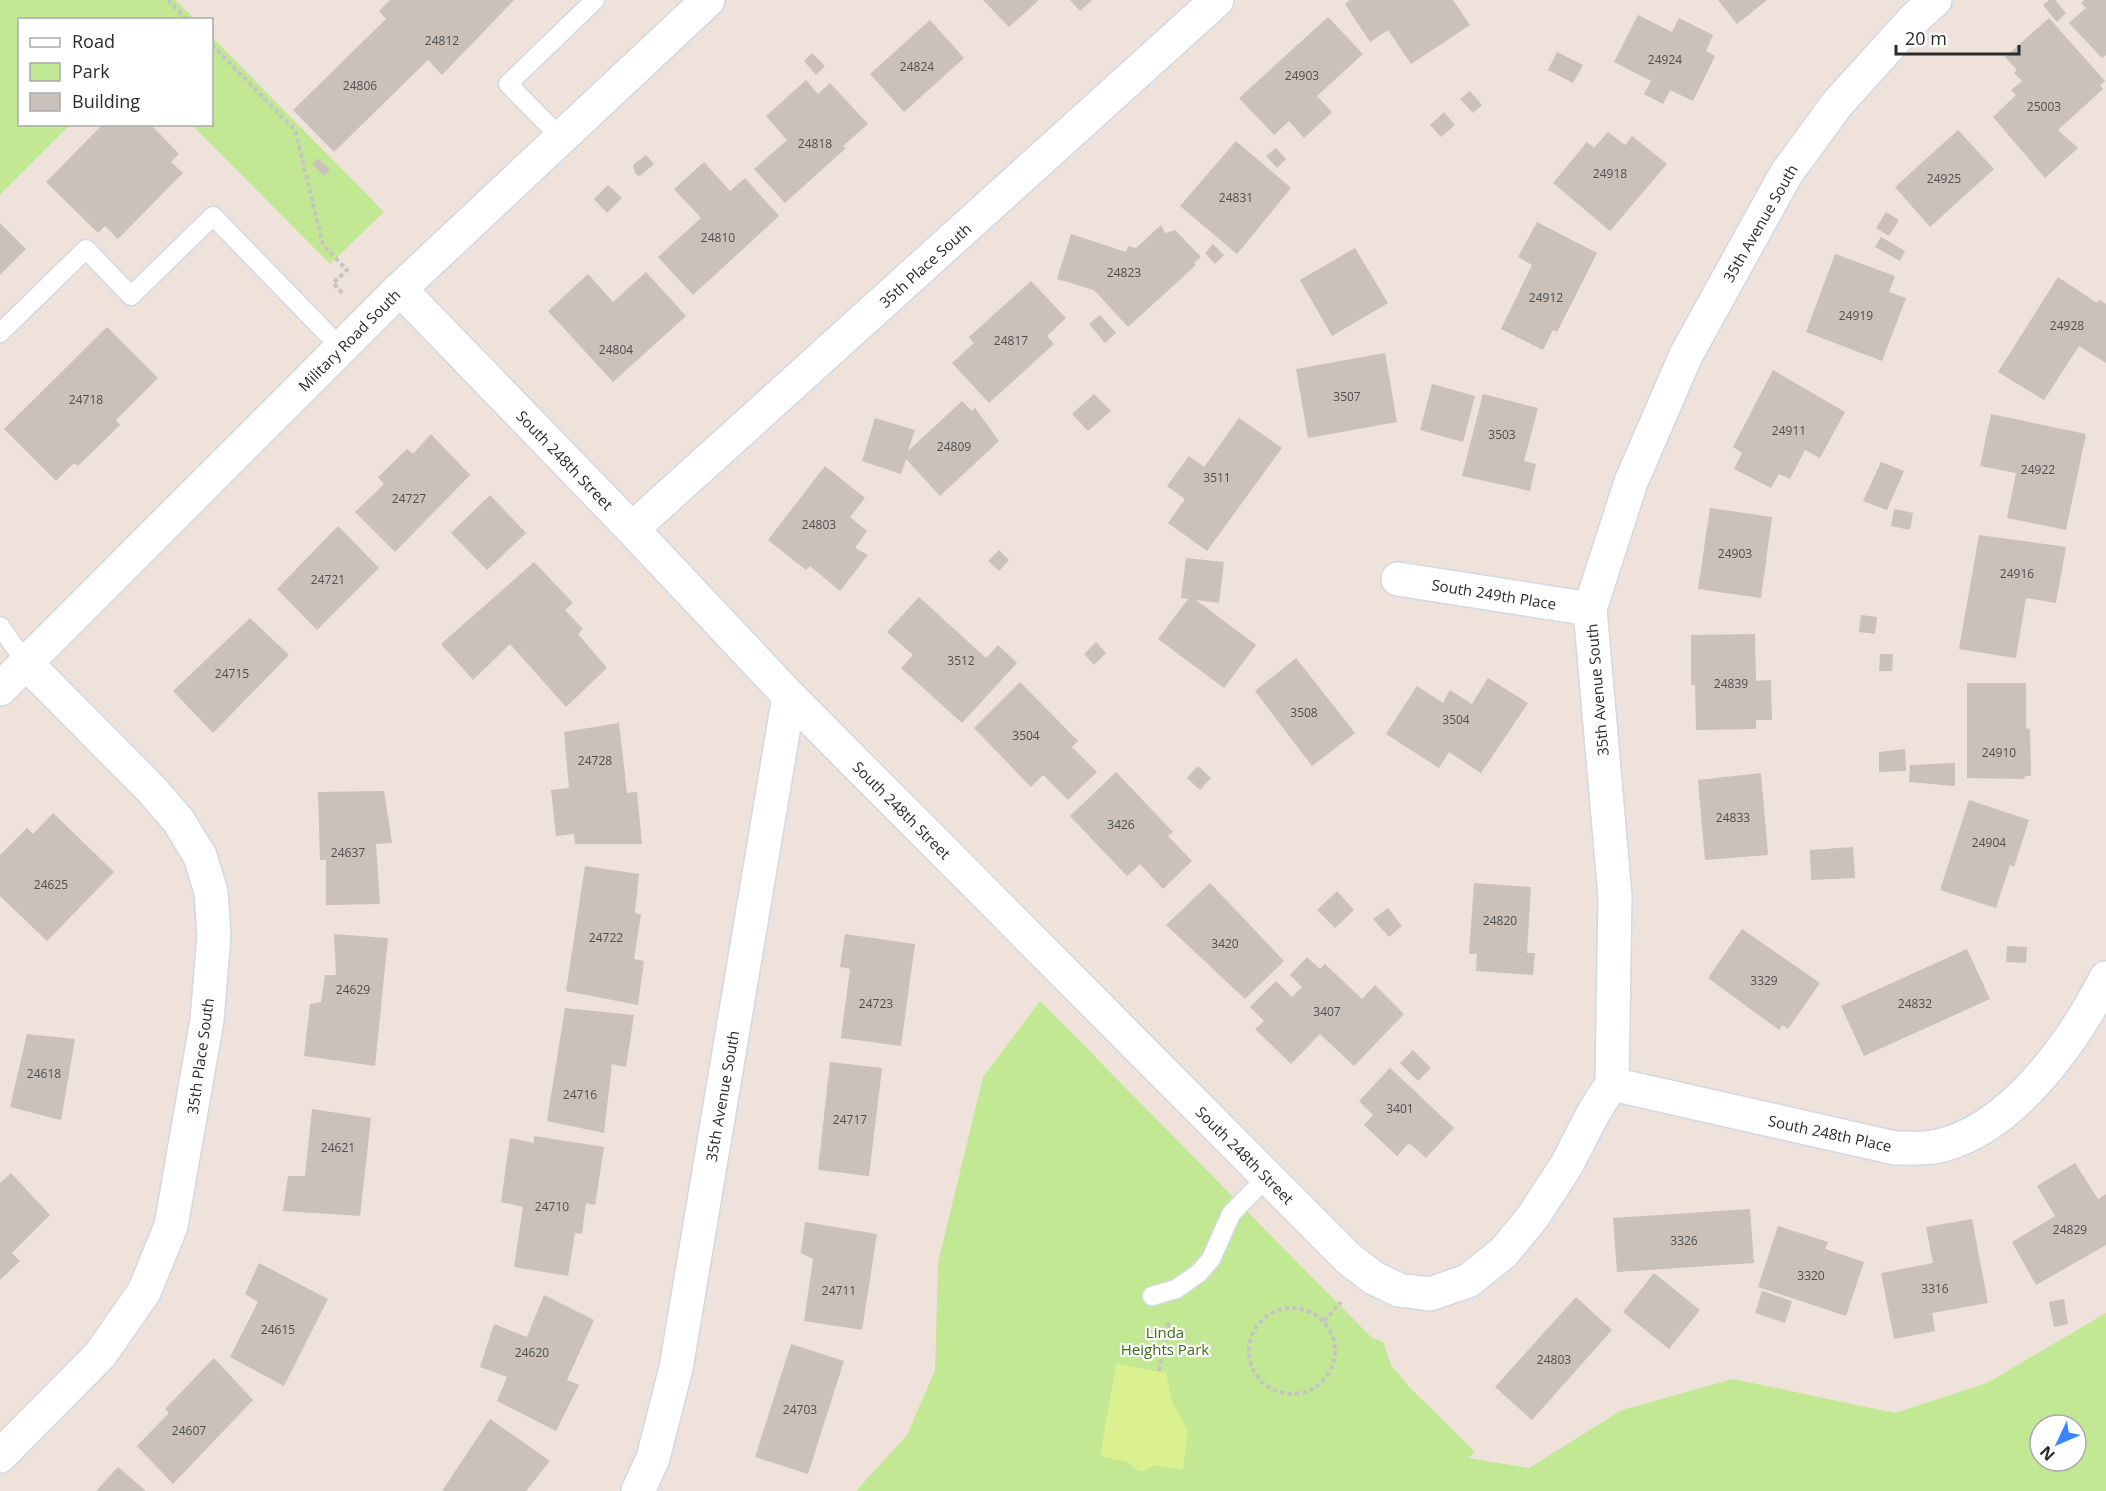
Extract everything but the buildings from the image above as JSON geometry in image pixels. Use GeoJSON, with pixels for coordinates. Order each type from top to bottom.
{"type":"FeatureCollection","features":[{"type":"Feature","properties":{"kind":"street","name":"35th Place South"},"geometry":{"type":"LineString","coordinates":[[632,529],[1217,0]]}},
{"type":"Feature","properties":{"kind":"street","name":"35th Avenue South"},"geometry":{"type":"LineString","coordinates":[[1430,1294],[1467,1281],[1503,1254],[1549,1193],[1612,1084],[1616,896],[1590,609],[1631,482],[1686,355],[1786,174],[1837,104],[1935,0]]}},
{"type":"Feature","properties":{"kind":"street","name":"Military Road South"},"geometry":{"type":"LineString","coordinates":[[0,689],[400,289],[561,138],[697,4]]}},
{"type":"Feature","properties":{"kind":"street","name":"South 248th Street"},"geometry":{"type":"LineString","coordinates":[[400,289],[632,529],[789,696],[1349,1259],[1374,1278],[1399,1290],[1430,1294]]}},
{"type":"Feature","properties":{"kind":"street","name":"South 249th Place"},"geometry":{"type":"LineString","coordinates":[[1398,579],[1590,609]]}},
{"type":"Feature","properties":{"kind":"street","name":"35th Place South"},"geometry":{"type":"LineString","coordinates":[[0,1456],[100,1355],[144,1292],[171,1226],[207,1020],[214,934],[211,892],[200,855],[178,820],[151,789],[26,663]]}},
{"type":"Feature","properties":{"kind":"street","name":"35th Avenue South"},"geometry":{"type":"LineString","coordinates":[[638,1491],[653,1458],[676,1368],[789,696]]}},
{"type":"Feature","properties":{"kind":"street","name":"South 248th Place"},"geometry":{"type":"LineString","coordinates":[[1612,1084],[1896,1148],[1932,1147],[1966,1136],[2026,1096],[2056,1058],[2093,1004],[2106,978]]}},
{"type":"Feature","properties":{"kind":"lane"},"geometry":{"type":"LineString","coordinates":[[561,138],[508,84],[595,0]]}},
{"type":"Feature","properties":{"kind":"lane"},"geometry":{"type":"LineString","coordinates":[[0,333],[86,249],[131,296],[213,216],[341,348]]}},
{"type":"Feature","properties":{"kind":"lane"},"geometry":{"type":"LineString","coordinates":[[0,626],[26,663]]}},
{"type":"Feature","properties":{"kind":"lane"},"geometry":{"type":"LineString","coordinates":[[1152,1296],[1176,1289],[1199,1273],[1211,1259],[1231,1214],[1267,1177]]}},
{"type":"Feature","properties":{"kind":"path"},"geometry":{"type":"LineString","coordinates":[[168,0],[185,18]]}},
{"type":"Feature","properties":{"kind":"path"},"geometry":{"type":"LineString","coordinates":[[213,46],[295,130],[323,245],[347,270],[333,283],[369,320]]}},
{"type":"Feature","properties":{"kind":"path"},"geometry":{"type":"LineString","coordinates":[[1290,1308],[1302,1308],[1324,1321],[1335,1343],[1336,1355],[1333,1367],[1318,1387],[1295,1395],[1282,1394],[1261,1382],[1249,1360],[1249,1347],[1258,1324],[1267,1316],[1290,1308]]}},
{"type":"Feature","properties":{"kind":"path"},"geometry":{"type":"LineString","coordinates":[[1160,1371],[1171,1313]]}},
{"type":"Feature","properties":{"kind":"green space"},"geometry":{"type":"Polygon","coordinates":[[[0,0],[175,0],[194,18],[18,18],[18,126],[69,126],[0,195],[0,0]]]}},
{"type":"Feature","properties":{"kind":"green space"},"geometry":{"type":"Polygon","coordinates":[[[213,38],[384,212],[330,264],[193,126],[213,126],[213,38]]]}},
{"type":"Feature","properties":{"kind":"green space","name":"Linda Heights Park"},"geometry":{"type":"Polygon","coordinates":[[[1040,1001],[1371,1337],[1383,1342],[1391,1365],[1410,1388],[1475,1452],[1468,1458],[1529,1468],[1622,1410],[1733,1379],[1895,1413],[1987,1383],[2106,1313],[2106,1491],[856,1491],[907,1435],[935,1370],[938,1263],[983,1077],[1040,1001]]]}},
{"type":"Feature","properties":{"kind":"green space"},"geometry":{"type":"Polygon","coordinates":[[[1116,1364],[1166,1373],[1172,1402],[1188,1430],[1183,1470],[1154,1465],[1145,1471],[1139,1471],[1127,1462],[1100,1456],[1116,1364]]]}}]}
